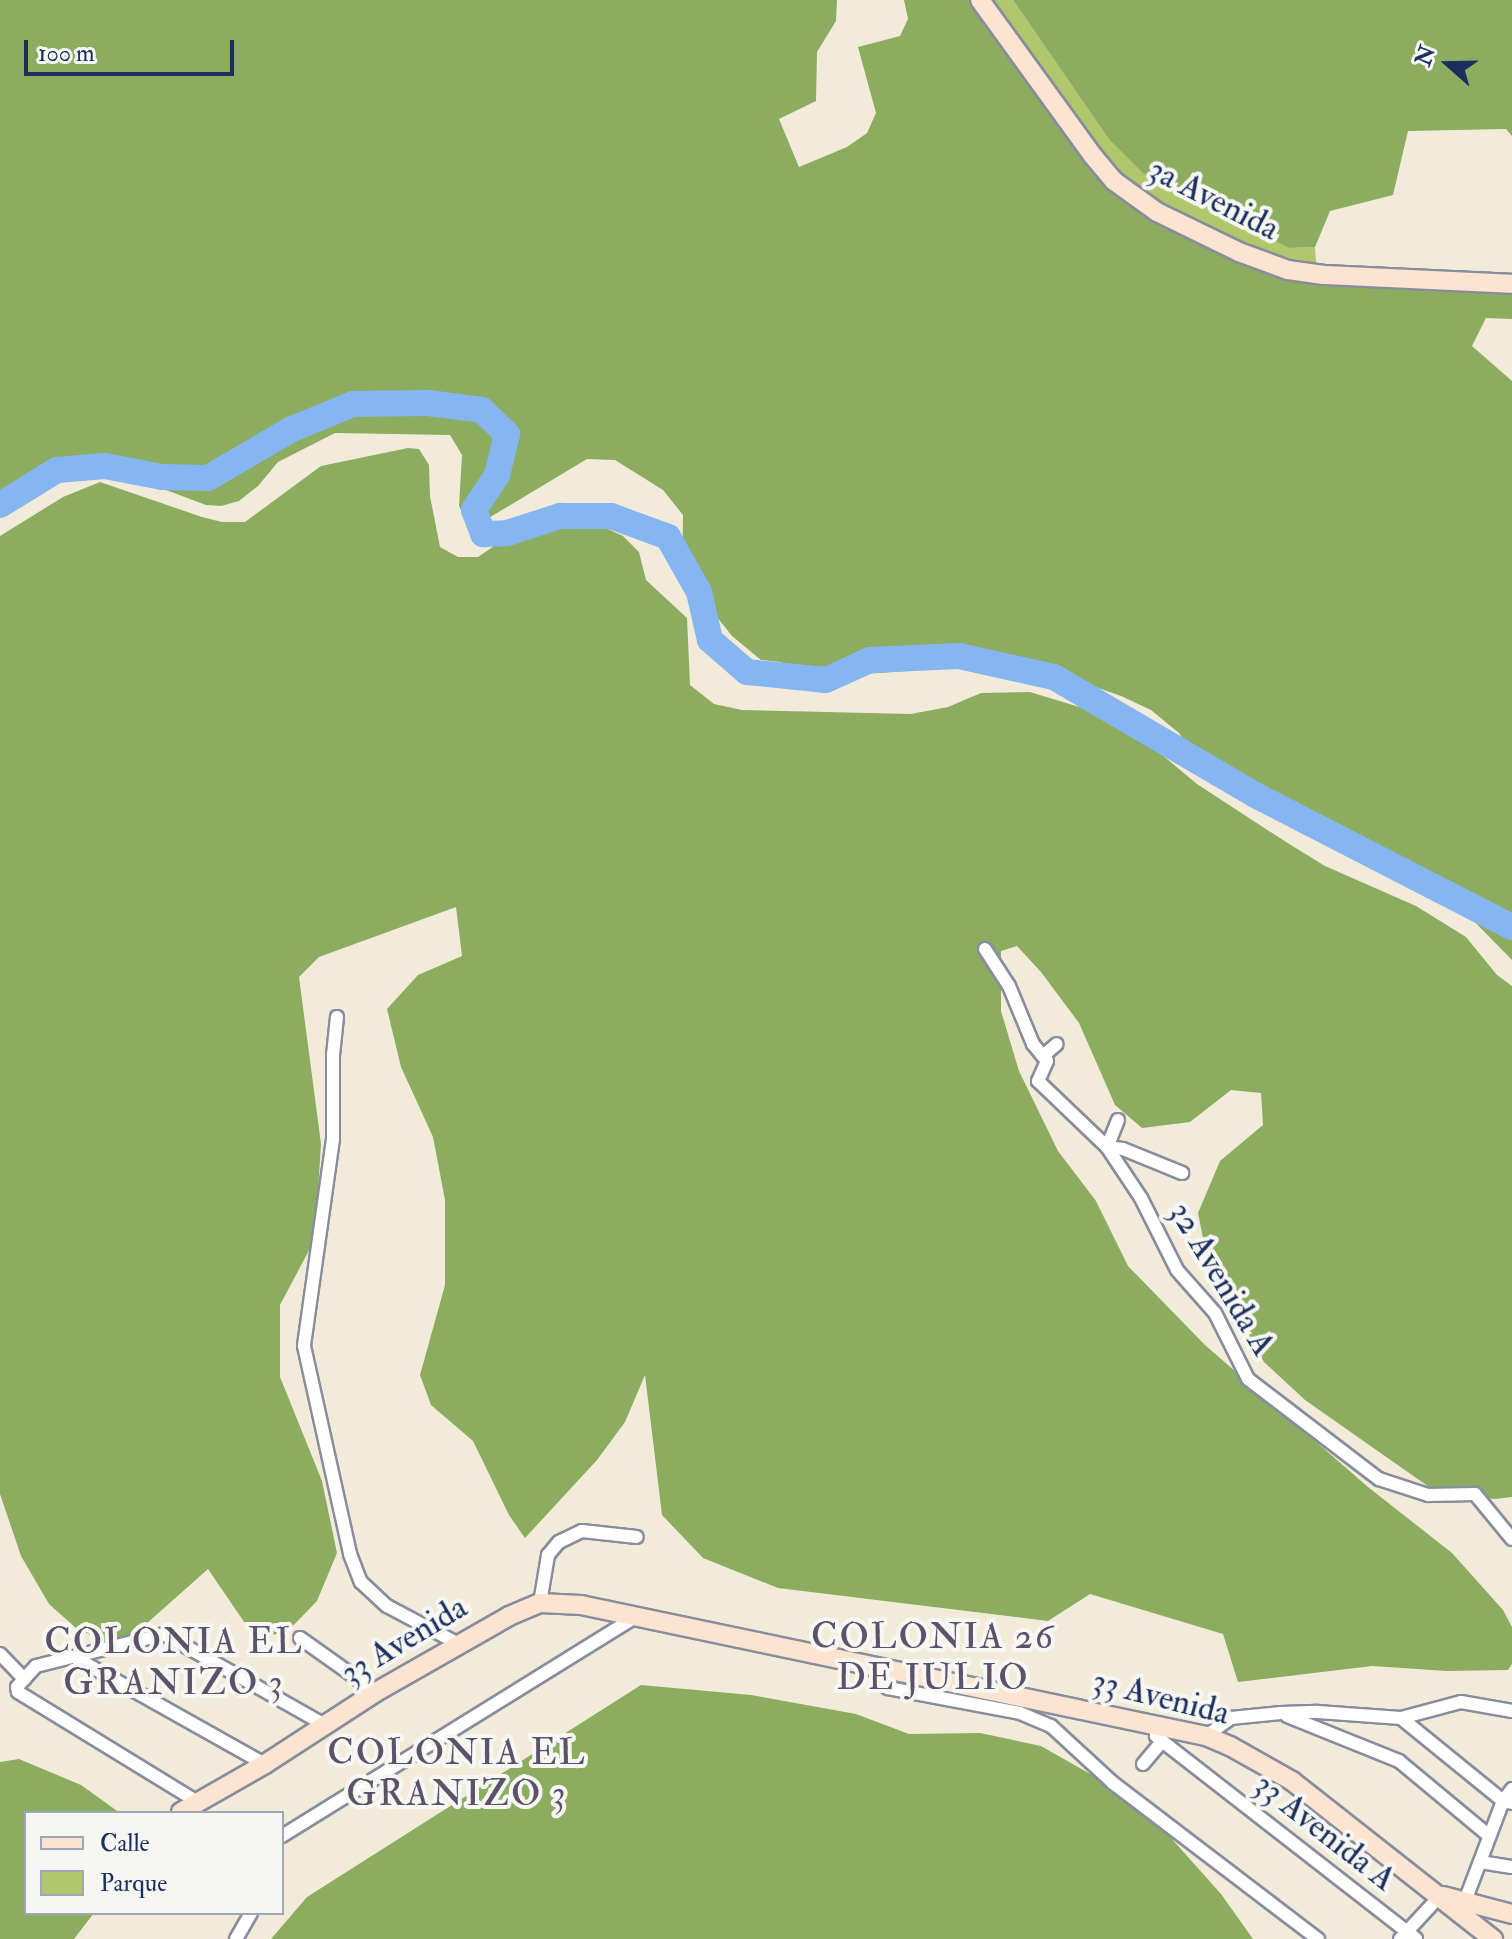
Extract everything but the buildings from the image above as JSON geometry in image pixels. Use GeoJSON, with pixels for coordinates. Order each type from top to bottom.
{"type":"FeatureCollection","features":[{"type":"Feature","properties":{"kind":"street","name":"3a Avenida"},"geometry":{"type":"LineString","coordinates":[[980,0],[1093,156],[1114,181],[1157,212],[1239,252],[1288,270],[1324,275],[1512,284]]}},
{"type":"Feature","properties":{"kind":"street","name":"32 Avenida A"},"geometry":{"type":"LineString","coordinates":[[985,949],[1009,986],[1033,1044],[1047,1064],[1038,1075],[1038,1081],[1107,1147],[1141,1198],[1177,1270],[1215,1313],[1248,1379],[1379,1479],[1428,1495],[1475,1494],[1512,1539]]}},
{"type":"Feature","properties":{"kind":"street"},"geometry":{"type":"LineString","coordinates":[[337,1017],[333,1054],[333,1139],[304,1346],[350,1554],[361,1582],[387,1606],[457,1643]]}},
{"type":"Feature","properties":{"kind":"street"},"geometry":{"type":"LineString","coordinates":[[1043,1056],[1057,1044]]}},
{"type":"Feature","properties":{"kind":"street"},"geometry":{"type":"LineString","coordinates":[[1118,1120],[1107,1147],[1123,1149],[1182,1173]]}},
{"type":"Feature","properties":{"kind":"street"},"geometry":{"type":"LineString","coordinates":[[540,1603],[548,1555],[559,1542],[582,1531],[637,1537]]}},
{"type":"Feature","properties":{"kind":"street","name":"33 Avenida"},"geometry":{"type":"LineString","coordinates":[[186,1809],[265,1764],[457,1643],[540,1603],[581,1605],[1206,1736],[1292,1781],[1493,1939]]}},
{"type":"Feature","properties":{"kind":"street"},"geometry":{"type":"LineString","coordinates":[[284,1835],[635,1617]]}},
{"type":"Feature","properties":{"kind":"street"},"geometry":{"type":"LineString","coordinates":[[186,1809],[18,1692],[17,1687],[36,1666],[164,1634],[325,1725]]}},
{"type":"Feature","properties":{"kind":"street"},"geometry":{"type":"LineString","coordinates":[[300,1638],[376,1692]]}},
{"type":"Feature","properties":{"kind":"street"},"geometry":{"type":"LineString","coordinates":[[0,1654],[24,1679]]}},
{"type":"Feature","properties":{"kind":"street"},"geometry":{"type":"LineString","coordinates":[[74,1657],[265,1764]]}},
{"type":"Feature","properties":{"kind":"street"},"geometry":{"type":"LineString","coordinates":[[874,1664],[878,1680],[888,1688],[1020,1713],[1051,1726],[1113,1783],[1318,1939]]}},
{"type":"Feature","properties":{"kind":"street"},"geometry":{"type":"LineString","coordinates":[[1206,1736],[1231,1718],[1281,1713],[1318,1712],[1401,1718],[1461,1702],[1512,1711]]}},
{"type":"Feature","properties":{"kind":"street"},"geometry":{"type":"LineString","coordinates":[[1281,1713],[1399,1761],[1488,1835]]}},
{"type":"Feature","properties":{"kind":"street"},"geometry":{"type":"LineString","coordinates":[[1401,1718],[1507,1802]]}},
{"type":"Feature","properties":{"kind":"street","name":"33 Avenida A"},"geometry":{"type":"LineString","coordinates":[[1145,1724],[1162,1741],[1407,1937]]}},
{"type":"Feature","properties":{"kind":"street"},"geometry":{"type":"LineString","coordinates":[[1143,1764],[1162,1741]]}},
{"type":"Feature","properties":{"kind":"street"},"geometry":{"type":"LineString","coordinates":[[1465,1901],[1488,1835],[1512,1789]]}},
{"type":"Feature","properties":{"kind":"street"},"geometry":{"type":"LineString","coordinates":[[1480,1862],[1512,1867]]}},
{"type":"Feature","properties":{"kind":"street"},"geometry":{"type":"LineString","coordinates":[[1407,1937],[1440,1896]]}},
{"type":"Feature","properties":{"kind":"street","name":"33 Avenida"},"geometry":{"type":"LineString","coordinates":[[1440,1896],[1512,1914]]}},
{"type":"Feature","properties":{"kind":"street"},"geometry":{"type":"LineString","coordinates":[[1476,1924],[1487,1908]]}},
{"type":"Feature","properties":{"kind":"street"},"geometry":{"type":"LineString","coordinates":[[236,1939],[250,1915]]}},
{"type":"Feature","properties":{"kind":"green space"},"geometry":{"type":"Polygon","coordinates":[[[0,0],[837,0],[836,21],[817,52],[816,101],[779,119],[799,167],[847,147],[867,133],[876,113],[858,47],[900,36],[908,19],[904,0],[980,0],[1080,147],[1194,239],[1237,262],[1276,274],[1512,290],[1512,319],[1486,318],[1472,346],[1512,381],[1512,960],[1465,912],[1377,851],[1335,826],[1237,781],[1191,751],[1179,733],[1151,710],[1121,696],[1020,660],[973,656],[923,670],[818,677],[780,662],[761,660],[732,636],[682,573],[683,515],[663,490],[615,460],[587,459],[482,522],[467,522],[459,506],[462,455],[450,435],[335,433],[278,462],[258,486],[239,501],[221,506],[206,505],[110,469],[89,469],[62,476],[36,488],[0,515],[0,0]]]}},
{"type":"Feature","properties":{"kind":"green space"},"geometry":{"type":"Polygon","coordinates":[[[980,0],[1013,0],[1108,138],[1289,248],[1315,247],[1317,277],[1276,274],[1237,262],[1194,239],[1098,174],[980,0]]]}},
{"type":"Feature","properties":{"kind":"green space"},"geometry":{"type":"Polygon","coordinates":[[[1013,0],[1512,0],[1512,136],[1506,129],[1408,131],[1393,195],[1330,211],[1315,247],[1289,248],[1144,174],[1108,138],[1013,0]]]}},
{"type":"Feature","properties":{"kind":"green space"},"geometry":{"type":"Polygon","coordinates":[[[408,448],[419,449],[429,465],[430,496],[440,547],[458,557],[478,557],[540,515],[562,508],[623,536],[639,552],[646,580],[687,618],[690,685],[714,704],[742,710],[911,714],[948,707],[981,693],[1030,692],[1099,713],[1137,734],[1197,784],[1325,866],[1416,906],[1466,937],[1497,975],[1512,986],[1512,1497],[1495,1499],[1439,1494],[1305,1400],[1264,1362],[1250,1338],[1238,1308],[1206,1253],[1198,1213],[1220,1161],[1263,1125],[1261,1093],[1231,1090],[1190,1122],[1142,1128],[1115,1105],[1079,1023],[1041,972],[1017,946],[1001,951],[1001,1011],[1019,1071],[1058,1151],[1096,1201],[1128,1266],[1205,1345],[1368,1487],[1452,1553],[1503,1610],[1512,1627],[1512,1664],[1508,1670],[1447,1671],[1372,1666],[1238,1682],[1223,1634],[1090,1594],[1048,1621],[778,1588],[703,1558],[662,1515],[645,1375],[625,1422],[597,1460],[525,1538],[509,1515],[473,1441],[431,1405],[420,1375],[445,1285],[445,1200],[433,1137],[401,1067],[387,1009],[418,975],[462,956],[456,907],[319,957],[299,977],[321,1144],[315,1239],[280,1305],[280,1377],[322,1481],[337,1553],[317,1601],[285,1634],[253,1635],[208,1569],[119,1648],[76,1628],[49,1604],[21,1556],[0,1494],[0,536],[63,497],[100,482],[202,517],[222,522],[245,522],[321,466],[408,448]]]}},
{"type":"Feature","properties":{"kind":"green space"},"geometry":{"type":"Polygon","coordinates":[[[641,1685],[751,1695],[856,1714],[909,1734],[980,1733],[1041,1746],[1138,1801],[1221,1894],[1253,1939],[271,1939],[307,1897],[641,1685]]]}},
{"type":"Feature","properties":{"kind":"green space"},"geometry":{"type":"Polygon","coordinates":[[[19,1759],[81,1785],[117,1811],[24,1811],[24,1915],[92,1915],[74,1939],[0,1939],[0,1762],[19,1759]]]}},
{"type":"Feature","properties":{"kind":"waterway"},"geometry":{"type":"LineString","coordinates":[[0,505],[57,470],[105,466],[162,477],[208,478],[290,430],[353,404],[428,403],[482,410],[507,434],[497,475],[474,510],[483,534],[507,533],[560,516],[611,516],[668,537],[699,592],[710,640],[747,672],[826,680],[870,660],[959,656],[1054,677],[1255,795],[1512,927]]}},
{"type":"Feature","properties":{"kind":"district","name":"COLONIA 26 DE JULIO"},"geometry":{"type":"Point","coordinates":[933,1656]}},
{"type":"Feature","properties":{"kind":"district","name":"COLONIA EL GRANIZO 3"},"geometry":{"type":"Point","coordinates":[174,1662]}},
{"type":"Feature","properties":{"kind":"district","name":"COLONIA EL GRANIZO 3"},"geometry":{"type":"Point","coordinates":[457,1772]}}]}
